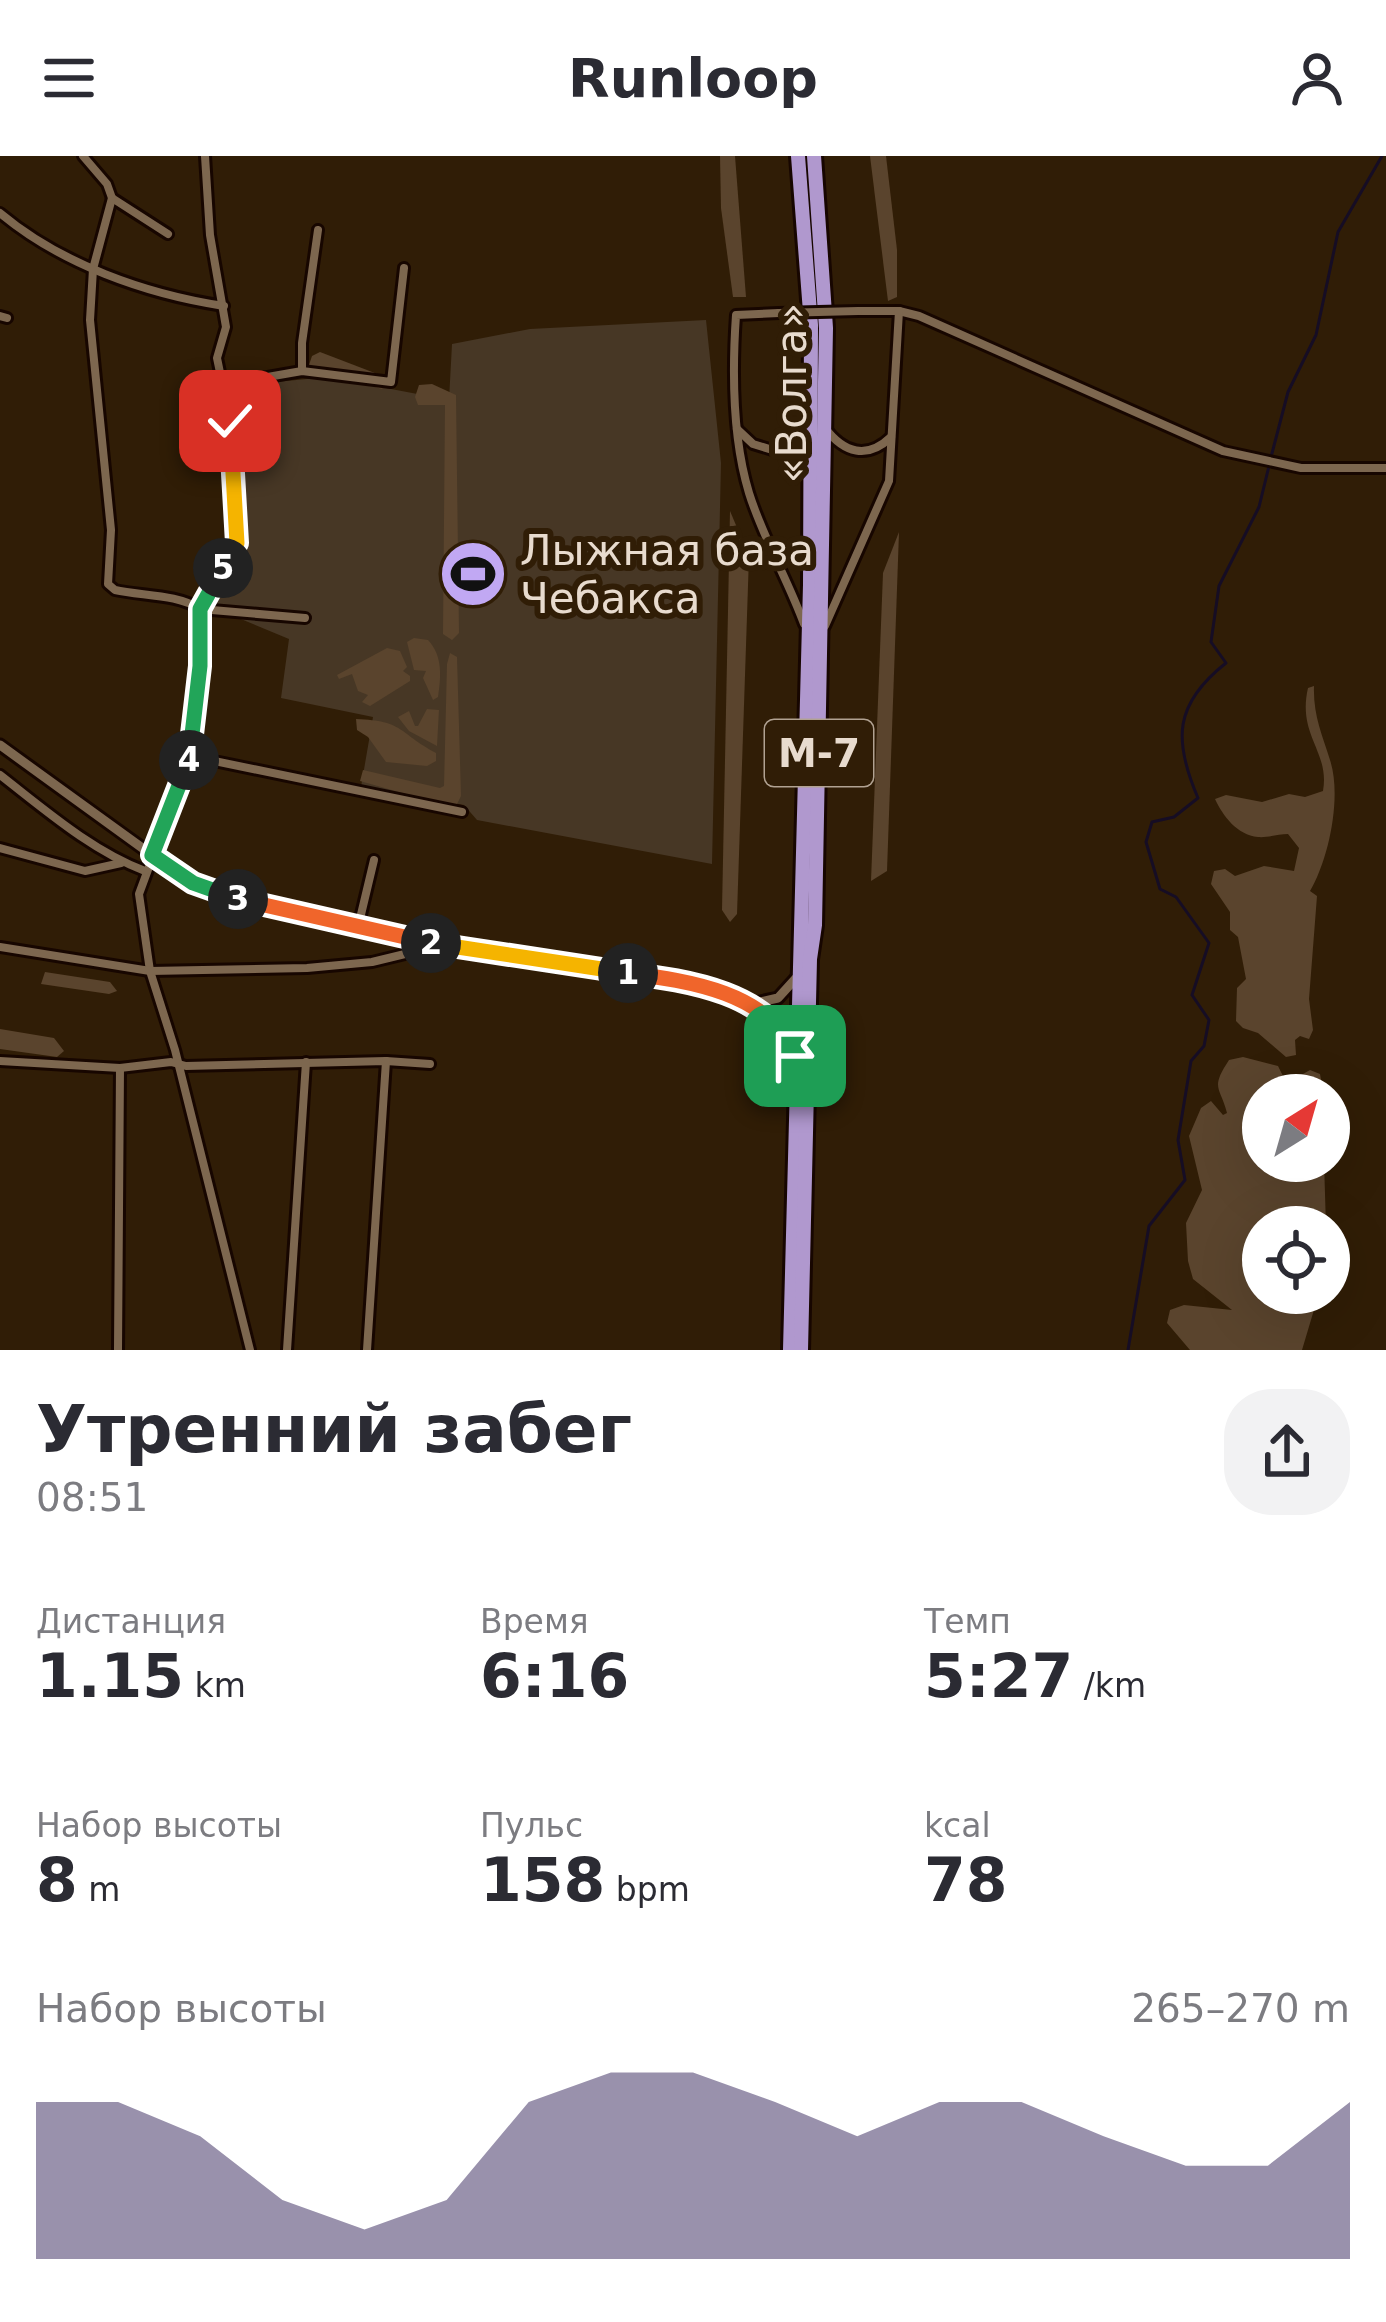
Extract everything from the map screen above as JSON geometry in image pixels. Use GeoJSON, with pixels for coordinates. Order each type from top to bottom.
{"type":"FeatureCollection","features":[{"type":"Feature","properties":{"kind":"highway","name":"«Волга»"},"geometry":{"type":"LineString","coordinates":[[798,156],[811,325],[815,637],[801,1350]]}},
{"type":"Feature","properties":{"kind":"highway","name":"«Волга»"},"geometry":{"type":"LineString","coordinates":[[790,1350],[798,976],[825,427],[826,328],[814,156]]}},
{"type":"Feature","properties":{"kind":"street"},"geometry":{"type":"LineString","coordinates":[[83,156],[107,184],[112,198],[93,269],[90,320],[111,530],[110,587],[196,604],[200,609],[305,618]]}},
{"type":"Feature","properties":{"kind":"street"},"geometry":{"type":"LineString","coordinates":[[205,156],[210,235],[226,327],[217,358],[230,421],[237,543],[200,609],[200,666],[190,756],[139,894],[150,971],[250,1350]]}},
{"type":"Feature","properties":{"kind":"street"},"geometry":{"type":"LineString","coordinates":[[112,198],[168,234]]}},
{"type":"Feature","properties":{"kind":"street"},"geometry":{"type":"LineString","coordinates":[[0,213],[22,232],[93,269],[224,306]]}},
{"type":"Feature","properties":{"kind":"street"},"geometry":{"type":"LineString","coordinates":[[302,371],[318,230]]}},
{"type":"Feature","properties":{"kind":"street"},"geometry":{"type":"LineString","coordinates":[[222,385],[302,371],[391,382],[404,268]]}},
{"type":"Feature","properties":{"kind":"street"},"geometry":{"type":"LineString","coordinates":[[815,637],[889,481],[898,311]]}},
{"type":"Feature","properties":{"kind":"street"},"geometry":{"type":"LineString","coordinates":[[815,637],[751,500],[740,457],[736,315],[898,311],[919,316],[1223,451],[1301,467],[1386,468]]}},
{"type":"Feature","properties":{"kind":"street"},"geometry":{"type":"LineString","coordinates":[[737,429],[766,452],[779,452],[801,437],[809,415]]}},
{"type":"Feature","properties":{"kind":"street"},"geometry":{"type":"LineString","coordinates":[[825,427],[842,446],[860,452],[879,448],[892,436]]}},
{"type":"Feature","properties":{"kind":"street"},"geometry":{"type":"LineString","coordinates":[[0,746],[212,892],[439,945],[683,981],[752,1004],[778,1024],[795,1056]]}},
{"type":"Feature","properties":{"kind":"street"},"geometry":{"type":"LineString","coordinates":[[190,756],[462,812]]}},
{"type":"Feature","properties":{"kind":"street"},"geometry":{"type":"LineString","coordinates":[[0,775],[122,862],[145,872]]}},
{"type":"Feature","properties":{"kind":"street"},"geometry":{"type":"LineString","coordinates":[[0,848],[85,871],[122,862]]}},
{"type":"Feature","properties":{"kind":"street"},"geometry":{"type":"LineString","coordinates":[[358,927],[374,860]]}},
{"type":"Feature","properties":{"kind":"street"},"geometry":{"type":"LineString","coordinates":[[0,947],[150,971],[307,968],[372,962],[439,945]]}},
{"type":"Feature","properties":{"kind":"street"},"geometry":{"type":"LineString","coordinates":[[752,1004],[778,998],[798,976]]}},
{"type":"Feature","properties":{"kind":"street"},"geometry":{"type":"LineString","coordinates":[[367,1350],[386,1060]]}},
{"type":"Feature","properties":{"kind":"street"},"geometry":{"type":"LineString","coordinates":[[0,1061],[120,1068],[386,1060],[430,1064]]}},
{"type":"Feature","properties":{"kind":"street"},"geometry":{"type":"LineString","coordinates":[[286,1350],[306,1062]]}},
{"type":"Feature","properties":{"kind":"street"},"geometry":{"type":"LineString","coordinates":[[118,1350],[120,1068]]}},
{"type":"Feature","properties":{"kind":"shaded area"},"geometry":{"type":"Polygon","coordinates":[[[720,156],[735,156],[746,297],[733,297],[721,208],[720,156]]]}},
{"type":"Feature","properties":{"kind":"shaded area"},"geometry":{"type":"Polygon","coordinates":[[[870,156],[886,156],[897,250],[897,297],[888,301],[870,156]]]}},
{"type":"Feature","properties":{"kind":"shaded area","name":"Лыжная база Чебакса"},"geometry":{"type":"Polygon","coordinates":[[[706,320],[721,463],[712,864],[477,820],[464,805],[361,787],[373,717],[281,698],[289,639],[212,607],[241,542],[229,396],[233,386],[328,377],[449,400],[452,344],[530,329],[706,320]]]}},
{"type":"Feature","properties":{"kind":"shaded area"},"geometry":{"type":"Polygon","coordinates":[[[320,352],[387,382],[382,389],[308,368],[312,356],[320,352]]]}},
{"type":"Feature","properties":{"kind":"shaded area"},"geometry":{"type":"Polygon","coordinates":[[[432,384],[456,395],[459,633],[452,640],[443,634],[445,405],[418,405],[415,397],[419,385],[432,384]]]}},
{"type":"Feature","properties":{"kind":"shaded area"},"geometry":{"type":"Polygon","coordinates":[[[730,511],[749,556],[737,914],[730,922],[722,910],[730,511]]]}},
{"type":"Feature","properties":{"kind":"shaded area"},"geometry":{"type":"Polygon","coordinates":[[[899,532],[887,871],[871,881],[883,573],[899,532]]]}},
{"type":"Feature","properties":{"kind":"shaded area"},"geometry":{"type":"Polygon","coordinates":[[[428,640],[439,660],[438,697],[433,700],[423,678],[426,671],[414,670],[407,642],[428,640]]]}},
{"type":"Feature","properties":{"kind":"shaded area"},"geometry":{"type":"Polygon","coordinates":[[[387,648],[400,651],[410,681],[370,706],[362,702],[368,695],[358,691],[352,674],[339,679],[337,675],[387,648]]]}},
{"type":"Feature","properties":{"kind":"shaded area"},"geometry":{"type":"Polygon","coordinates":[[[450,653],[457,657],[461,796],[455,808],[360,781],[363,770],[444,786],[450,653]]]}},
{"type":"Feature","properties":{"kind":"shaded area"},"geometry":{"type":"Polygon","coordinates":[[[1314,686],[1333,775],[1334,809],[1328,845],[1310,891],[1317,896],[1309,999],[1313,1030],[1309,1039],[1300,1036],[1295,1040],[1296,1055],[1286,1057],[1236,1021],[1237,988],[1246,979],[1238,937],[1230,930],[1230,912],[1211,884],[1214,871],[1225,869],[1235,876],[1264,866],[1294,871],[1299,848],[1288,834],[1261,837],[1237,829],[1215,799],[1226,795],[1262,802],[1323,791],[1322,765],[1307,719],[1308,688],[1314,686]]]}},
{"type":"Feature","properties":{"kind":"shaded area"},"geometry":{"type":"Polygon","coordinates":[[[427,709],[439,710],[437,746],[409,731],[398,717],[409,711],[418,726],[427,709]]]}},
{"type":"Feature","properties":{"kind":"shaded area"},"geometry":{"type":"Polygon","coordinates":[[[356,719],[393,725],[436,753],[436,761],[427,766],[386,762],[357,730],[356,719]]]}},
{"type":"Feature","properties":{"kind":"shaded area"},"geometry":{"type":"Polygon","coordinates":[[[45,972],[110,982],[117,991],[109,994],[41,984],[45,972]]]}},
{"type":"Feature","properties":{"kind":"shaded area"},"geometry":{"type":"Polygon","coordinates":[[[0,1029],[54,1038],[64,1051],[57,1057],[0,1049],[0,1029]]]}},
{"type":"Feature","properties":{"kind":"shaded area"},"geometry":{"type":"Polygon","coordinates":[[[1243,1057],[1278,1066],[1282,1074],[1242,1074],[1242,1182],[1325,1182],[1325,1206],[1242,1206],[1242,1314],[1313,1314],[1302,1350],[1190,1350],[1167,1323],[1170,1310],[1184,1305],[1232,1310],[1193,1279],[1186,1223],[1202,1190],[1189,1136],[1201,1108],[1211,1101],[1223,1115],[1227,1113],[1218,1087],[1229,1060],[1243,1057]]]}},
{"type":"Feature","properties":{"kind":"waterway"},"geometry":{"type":"LineString","coordinates":[[1271,457],[1288,392],[1316,335],[1338,232],[1382,156]]}},
{"type":"Feature","properties":{"kind":"waterway"},"geometry":{"type":"LineString","coordinates":[[1128,1350],[1149,1226],[1185,1180],[1178,1140],[1191,1061],[1204,1046],[1209,1020],[1192,995],[1209,943],[1176,897],[1160,889],[1146,842],[1152,822],[1174,817],[1198,798],[1185,758],[1183,724],[1196,693],[1226,663],[1211,642],[1219,586],[1259,507],[1269,466]]}},
{"type":"Feature","properties":{"kind":"place","name":"Лыжная база Чебакса"},"geometry":{"type":"Point","coordinates":[473,574]}},
{"type":"Feature","properties":{"kind":"route"},"geometry":{"type":"LineString","coordinates":[[230,421],[237,543],[200,609],[200,666],[190,756],[152,855],[212,892],[270,908],[439,945],[699,986],[766,1013],[789,1040],[795,1056]]}}]}
